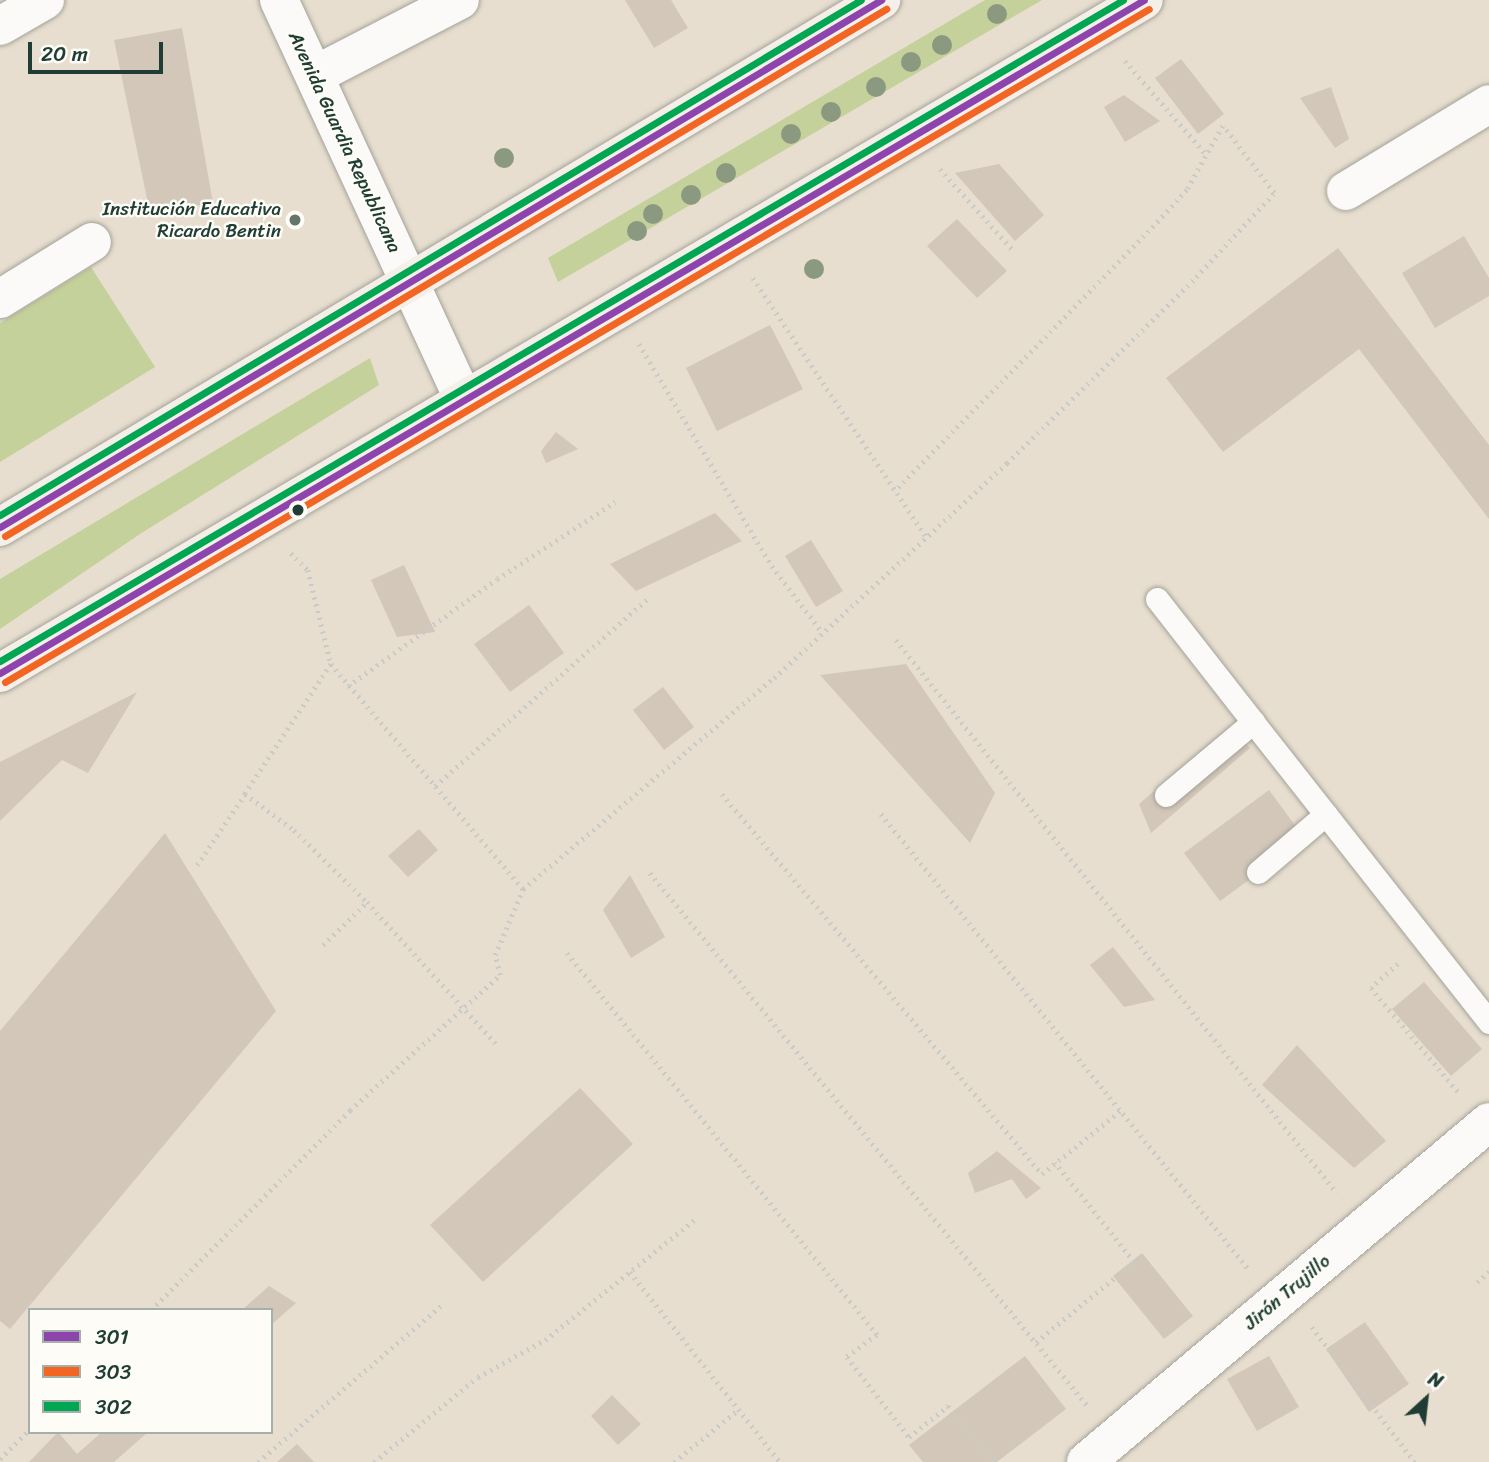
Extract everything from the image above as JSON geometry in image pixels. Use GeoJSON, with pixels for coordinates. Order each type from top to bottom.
{"type":"FeatureCollection","features":[{"type":"Feature","properties":{"kind":"main road"},"geometry":{"type":"LineString","coordinates":[[0,527],[881,0]]}},
{"type":"Feature","properties":{"kind":"main road"},"geometry":{"type":"LineString","coordinates":[[0,673],[1144,0]]}},
{"type":"Feature","properties":{"kind":"street"},"geometry":{"type":"LineString","coordinates":[[0,26],[45,0]]}},
{"type":"Feature","properties":{"kind":"street","name":"Avenida Guardia Republicana"},"geometry":{"type":"LineString","coordinates":[[279,0],[463,399]]}},
{"type":"Feature","properties":{"kind":"street"},"geometry":{"type":"LineString","coordinates":[[315,75],[460,0]]}},
{"type":"Feature","properties":{"kind":"street"},"geometry":{"type":"LineString","coordinates":[[1346,191],[1489,104]]}},
{"type":"Feature","properties":{"kind":"street"},"geometry":{"type":"LineString","coordinates":[[0,299],[92,242]]}},
{"type":"Feature","properties":{"kind":"street","name":"Jirón Trujillo"},"geometry":{"type":"LineString","coordinates":[[1100,1450],[1487,1123]]}},
{"type":"Feature","properties":{"kind":"lane"},"geometry":{"type":"LineString","coordinates":[[1157,599],[1489,1022]]}},
{"type":"Feature","properties":{"kind":"lane"},"geometry":{"type":"LineString","coordinates":[[1166,795],[1253,722]]}},
{"type":"Feature","properties":{"kind":"lane"},"geometry":{"type":"LineString","coordinates":[[1258,872],[1326,814]]}},
{"type":"Feature","properties":{"kind":"path"},"geometry":{"type":"LineString","coordinates":[[1097,28],[1205,153]]}},
{"type":"Feature","properties":{"kind":"path"},"geometry":{"type":"LineString","coordinates":[[153,1308],[379,1083],[466,1010],[500,975],[495,955],[523,889],[822,632],[926,536],[1196,277],[1274,193],[1223,126],[1205,153],[1187,190],[895,491]]}},
{"type":"Feature","properties":{"kind":"path"},"geometry":{"type":"LineString","coordinates":[[910,137],[1012,249]]}},
{"type":"Feature","properties":{"kind":"path"},"geometry":{"type":"LineString","coordinates":[[729,243],[926,536]]}},
{"type":"Feature","properties":{"kind":"path"},"geometry":{"type":"LineString","coordinates":[[618,308],[772,566],[822,632]]}},
{"type":"Feature","properties":{"kind":"path"},"geometry":{"type":"LineString","coordinates":[[348,686],[497,579],[615,502]]}},
{"type":"Feature","properties":{"kind":"path"},"geometry":{"type":"LineString","coordinates":[[259,519],[308,570],[331,664],[523,889]]}},
{"type":"Feature","properties":{"kind":"path"},"geometry":{"type":"LineString","coordinates":[[435,786],[647,599]]}},
{"type":"Feature","properties":{"kind":"path"},"geometry":{"type":"LineString","coordinates":[[896,640],[1364,1227]]}},
{"type":"Feature","properties":{"kind":"path"},"geometry":{"type":"LineString","coordinates":[[197,865],[331,664]]}},
{"type":"Feature","properties":{"kind":"path"},"geometry":{"type":"LineString","coordinates":[[245,794],[294,830],[367,902],[496,1044]]}},
{"type":"Feature","properties":{"kind":"path"},"geometry":{"type":"LineString","coordinates":[[722,794],[1042,1174],[1120,1111]]}},
{"type":"Feature","properties":{"kind":"path"},"geometry":{"type":"LineString","coordinates":[[881,814],[1120,1111],[1281,1297],[1415,1462]]}},
{"type":"Feature","properties":{"kind":"path"},"geometry":{"type":"LineString","coordinates":[[650,873],[1036,1342],[1100,1450]]}},
{"type":"Feature","properties":{"kind":"path"},"geometry":{"type":"LineString","coordinates":[[323,945],[367,902]]}},
{"type":"Feature","properties":{"kind":"path"},"geometry":{"type":"LineString","coordinates":[[1425,940],[1371,988],[1487,1123]]}},
{"type":"Feature","properties":{"kind":"path"},"geometry":{"type":"LineString","coordinates":[[567,953],[877,1335],[847,1357],[909,1437],[948,1406],[993,1462]]}},
{"type":"Feature","properties":{"kind":"path"},"geometry":{"type":"LineString","coordinates":[[1036,1342],[1134,1262],[1055,1163]]}},
{"type":"Feature","properties":{"kind":"path"},"geometry":{"type":"LineString","coordinates":[[374,1462],[478,1377],[545,1340],[694,1220]]}},
{"type":"Feature","properties":{"kind":"path"},"geometry":{"type":"LineString","coordinates":[[630,1272],[780,1462]]}},
{"type":"Feature","properties":{"kind":"path"},"geometry":{"type":"LineString","coordinates":[[1477,1282],[1489,1272]]}},
{"type":"Feature","properties":{"kind":"path"},"geometry":{"type":"LineString","coordinates":[[258,1462],[444,1303]]}},
{"type":"Feature","properties":{"kind":"path"},"geometry":{"type":"LineString","coordinates":[[674,1462],[738,1410]]}},
{"type":"Feature","properties":{"kind":"path"},"geometry":{"type":"LineString","coordinates":[[0,1459],[28,1431]]}},
{"type":"Feature","properties":{"kind":"green space"},"geometry":{"type":"Polygon","coordinates":[[[985,0],[1042,0],[558,282],[548,258],[985,0]]]}},
{"type":"Feature","properties":{"kind":"green space"},"geometry":{"type":"Polygon","coordinates":[[[91,267],[155,367],[0,462],[0,323],[91,267]]]}},
{"type":"Feature","properties":{"kind":"green space"},"geometry":{"type":"Polygon","coordinates":[[[370,358],[379,385],[140,534],[0,629],[0,579],[370,358]]]}},
{"type":"Feature","properties":{"kind":"building"},"geometry":{"type":"Polygon","coordinates":[[[625,0],[671,0],[688,28],[654,48],[625,0]]]}},
{"type":"Feature","properties":{"kind":"building"},"geometry":{"type":"Polygon","coordinates":[[[182,28],[213,203],[150,213],[114,40],[182,28]]]}},
{"type":"Feature","properties":{"kind":"building"},"geometry":{"type":"Polygon","coordinates":[[[1181,59],[1224,114],[1198,134],[1155,78],[1181,59]]]}},
{"type":"Feature","properties":{"kind":"building"},"geometry":{"type":"Polygon","coordinates":[[[1331,87],[1349,139],[1335,148],[1300,98],[1331,87]]]}},
{"type":"Feature","properties":{"kind":"building"},"geometry":{"type":"Polygon","coordinates":[[[1124,95],[1160,121],[1125,142],[1104,107],[1124,95]]]}},
{"type":"Feature","properties":{"kind":"building"},"geometry":{"type":"Polygon","coordinates":[[[999,164],[1044,215],[1015,241],[955,173],[999,164]]]}},
{"type":"Feature","properties":{"kind":"building"},"geometry":{"type":"Polygon","coordinates":[[[957,219],[1007,271],[977,298],[927,246],[957,219]]]}},
{"type":"Feature","properties":{"kind":"building"},"geometry":{"type":"Polygon","coordinates":[[[1464,236],[1489,278],[1489,296],[1435,328],[1402,273],[1464,236]]]}},
{"type":"Feature","properties":{"kind":"building"},"geometry":{"type":"Polygon","coordinates":[[[1338,248],[1489,445],[1489,519],[1359,349],[1223,452],[1166,378],[1338,248]]]}},
{"type":"Feature","properties":{"kind":"building"},"geometry":{"type":"Polygon","coordinates":[[[770,325],[803,389],[717,431],[686,368],[770,325]]]}},
{"type":"Feature","properties":{"kind":"building"},"geometry":{"type":"Polygon","coordinates":[[[556,432],[578,449],[546,463],[541,451],[556,432]]]}},
{"type":"Feature","properties":{"kind":"building"},"geometry":{"type":"Polygon","coordinates":[[[715,513],[742,541],[636,591],[610,564],[715,513]]]}},
{"type":"Feature","properties":{"kind":"building"},"geometry":{"type":"Polygon","coordinates":[[[811,540],[843,591],[816,607],[785,556],[811,540]]]}},
{"type":"Feature","properties":{"kind":"building"},"geometry":{"type":"Polygon","coordinates":[[[404,565],[435,632],[397,637],[371,580],[404,565]]]}},
{"type":"Feature","properties":{"kind":"building"},"geometry":{"type":"Polygon","coordinates":[[[529,605],[564,653],[510,692],[474,644],[529,605]]]}},
{"type":"Feature","properties":{"kind":"building"},"geometry":{"type":"Polygon","coordinates":[[[906,664],[995,793],[970,843],[820,675],[906,664]]]}},
{"type":"Feature","properties":{"kind":"building"},"geometry":{"type":"Polygon","coordinates":[[[663,687],[694,727],[664,750],[633,710],[663,687]]]}},
{"type":"Feature","properties":{"kind":"building"},"geometry":{"type":"Polygon","coordinates":[[[137,692],[88,773],[62,760],[0,821],[0,762],[137,692]]]}},
{"type":"Feature","properties":{"kind":"building"},"geometry":{"type":"Polygon","coordinates":[[[1230,726],[1250,748],[1151,833],[1139,804],[1230,726]]]}},
{"type":"Feature","properties":{"kind":"building"},"geometry":{"type":"Polygon","coordinates":[[[1269,790],[1305,839],[1220,901],[1184,853],[1269,790]]]}},
{"type":"Feature","properties":{"kind":"building"},"geometry":{"type":"Polygon","coordinates":[[[419,829],[438,850],[408,877],[388,856],[419,829]]]}},
{"type":"Feature","properties":{"kind":"building"},"geometry":{"type":"Polygon","coordinates":[[[165,833],[276,1011],[10,1329],[0,1321],[0,1031],[165,833]]]}},
{"type":"Feature","properties":{"kind":"building"},"geometry":{"type":"Polygon","coordinates":[[[630,875],[665,937],[631,958],[603,910],[630,875]]]}},
{"type":"Feature","properties":{"kind":"building"},"geometry":{"type":"Polygon","coordinates":[[[1113,947],[1155,1000],[1124,1007],[1090,965],[1113,947]]]}},
{"type":"Feature","properties":{"kind":"building"},"geometry":{"type":"Polygon","coordinates":[[[1424,982],[1482,1049],[1451,1076],[1392,1009],[1424,982]]]}},
{"type":"Feature","properties":{"kind":"building"},"geometry":{"type":"Polygon","coordinates":[[[1297,1045],[1386,1141],[1354,1168],[1262,1085],[1297,1045]]]}},
{"type":"Feature","properties":{"kind":"building"},"geometry":{"type":"Polygon","coordinates":[[[580,1088],[633,1144],[483,1282],[430,1225],[580,1088]]]}},
{"type":"Feature","properties":{"kind":"building"},"geometry":{"type":"Polygon","coordinates":[[[997,1151],[1041,1188],[1026,1199],[1012,1179],[975,1193],[968,1173],[997,1151]]]}},
{"type":"Feature","properties":{"kind":"building"},"geometry":{"type":"Polygon","coordinates":[[[1142,1253],[1193,1316],[1164,1339],[1113,1276],[1142,1253]]]}},
{"type":"Feature","properties":{"kind":"building"},"geometry":{"type":"Polygon","coordinates":[[[269,1286],[296,1303],[273,1323],[273,1308],[244,1308],[269,1286]]]}},
{"type":"Feature","properties":{"kind":"building"},"geometry":{"type":"Polygon","coordinates":[[[1365,1322],[1409,1384],[1369,1412],[1326,1349],[1365,1322]]]}},
{"type":"Feature","properties":{"kind":"building"},"geometry":{"type":"Polygon","coordinates":[[[1025,1356],[1066,1409],[997,1462],[923,1462],[909,1445],[1025,1356]]]}},
{"type":"Feature","properties":{"kind":"building"},"geometry":{"type":"Polygon","coordinates":[[[1269,1356],[1299,1407],[1257,1431],[1227,1379],[1269,1356]]]}},
{"type":"Feature","properties":{"kind":"building"},"geometry":{"type":"Polygon","coordinates":[[[612,1395],[641,1424],[618,1445],[591,1416],[612,1395]]]}},
{"type":"Feature","properties":{"kind":"building"},"geometry":{"type":"Polygon","coordinates":[[[56,1434],[60,1434],[77,1454],[100,1434],[146,1434],[114,1462],[29,1462],[56,1434]]]}},
{"type":"Feature","properties":{"kind":"building"},"geometry":{"type":"Polygon","coordinates":[[[297,1444],[314,1462],[277,1462],[297,1444]]]}},
{"type":"Feature","properties":{"kind":"transit line","name":"302"},"geometry":{"type":"LineString","coordinates":[[0,515],[861,0]]}},
{"type":"Feature","properties":{"kind":"transit line","name":"301"},"geometry":{"type":"LineString","coordinates":[[0,527],[881,0]]}},
{"type":"Feature","properties":{"kind":"transit line","name":"302"},"geometry":{"type":"LineString","coordinates":[[0,661],[1123,0]]}},
{"type":"Feature","properties":{"kind":"transit line","name":"301"},"geometry":{"type":"LineString","coordinates":[[0,673],[1144,0]]}},
{"type":"Feature","properties":{"kind":"transit line","name":"303"},"geometry":{"type":"LineString","coordinates":[[5,536],[886,9]]}},
{"type":"Feature","properties":{"kind":"transit line","name":"303"},"geometry":{"type":"LineString","coordinates":[[5,682],[1149,9]]}},
{"type":"Feature","properties":{"kind":"place","name":"Institución Educativa Ricardo Bentin"},"geometry":{"type":"Point","coordinates":[295,220]}}]}
